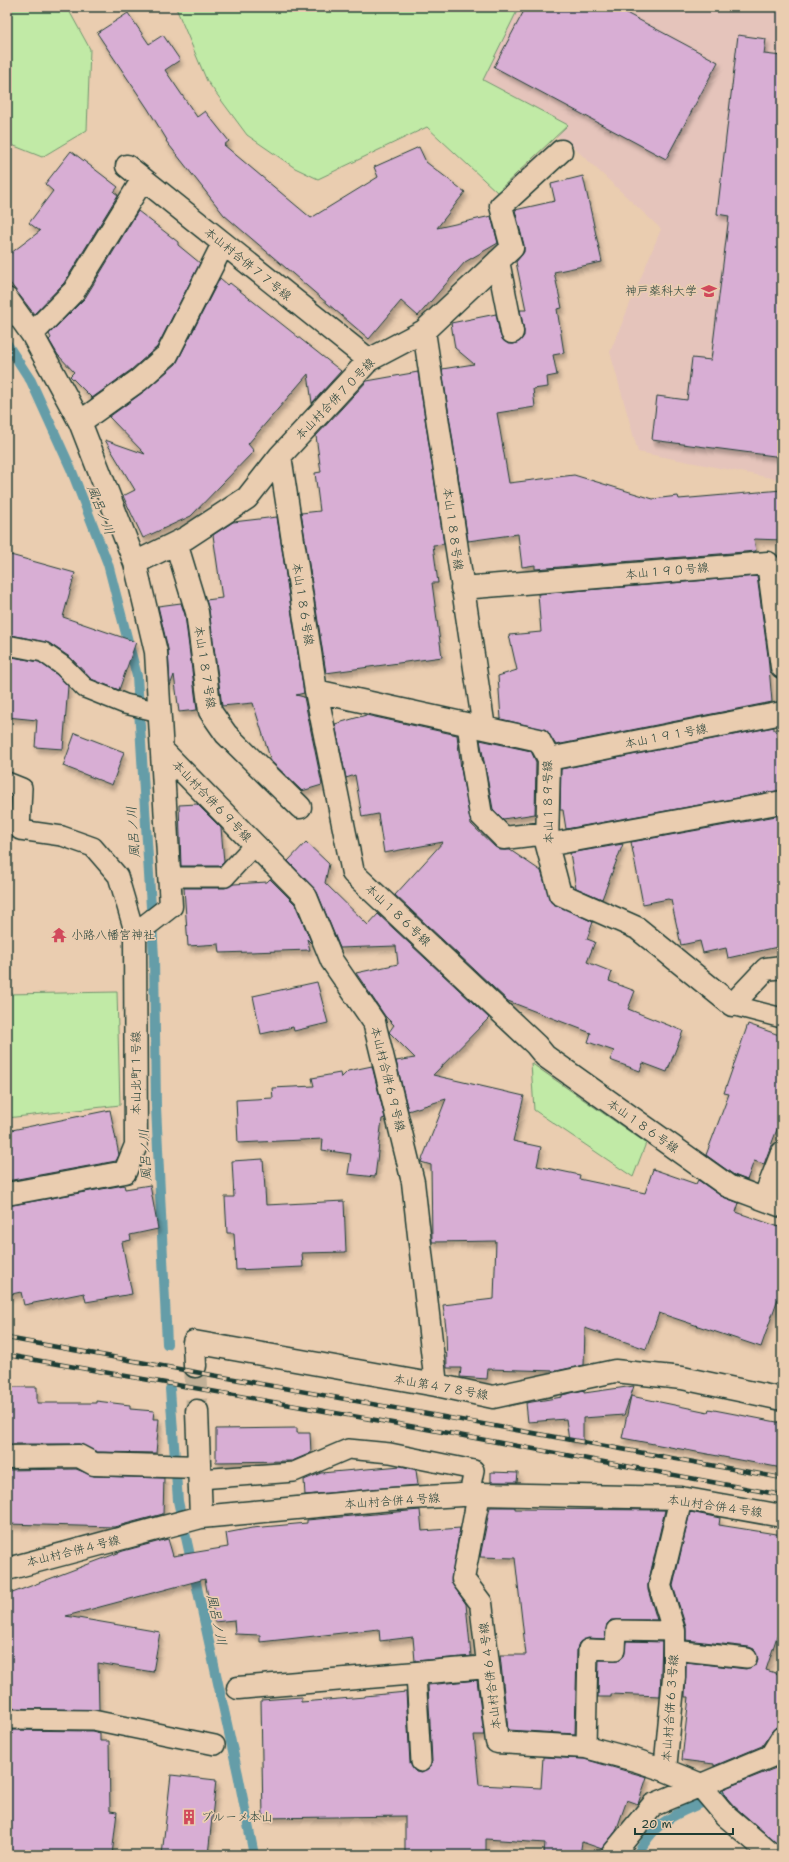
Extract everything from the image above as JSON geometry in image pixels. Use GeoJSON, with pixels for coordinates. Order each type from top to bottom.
{"type":"FeatureCollection","features":[{"type":"Feature","properties":{"kind":"street","name":"本山村合併７０号線"},"geometry":{"type":"LineString","coordinates":[[135,563],[176,543],[248,498],[280,456],[369,360],[424,331],[512,248],[501,206],[561,151]]}},
{"type":"Feature","properties":{"kind":"street","name":"本山村合併７７号線"},"geometry":{"type":"LineString","coordinates":[[32,334],[74,292],[135,172],[369,360]]}},
{"type":"Feature","properties":{"kind":"street"},"geometry":{"type":"LineString","coordinates":[[80,422],[139,380],[167,355],[223,244]]}},
{"type":"Feature","properties":{"kind":"street"},"geometry":{"type":"LineString","coordinates":[[498,261],[512,332]]}},
{"type":"Feature","properties":{"kind":"street"},"geometry":{"type":"LineString","coordinates":[[7,299],[32,334],[80,422],[135,563],[156,652],[171,906],[139,931]]}},
{"type":"Feature","properties":{"kind":"street","name":"本山１８８号線"},"geometry":{"type":"LineString","coordinates":[[424,331],[462,588],[475,726]]}},
{"type":"Feature","properties":{"kind":"street","name":"本山１８６号線"},"geometry":{"type":"LineString","coordinates":[[280,456],[316,691],[353,873],[536,1045],[544,1056],[728,1186],[773,1202]]}},
{"type":"Feature","properties":{"kind":"street","name":"本山１８７号線"},"geometry":{"type":"LineString","coordinates":[[176,543],[197,612],[210,711],[226,734],[300,807]]}},
{"type":"Feature","properties":{"kind":"street","name":"本山１９０号線"},"geometry":{"type":"LineString","coordinates":[[462,588],[768,563],[782,667]]}},
{"type":"Feature","properties":{"kind":"street","name":"本山１８９号線"},"geometry":{"type":"LineString","coordinates":[[316,691],[539,740],[549,759],[547,839],[560,894],[637,928],[732,1005]]}},
{"type":"Feature","properties":{"kind":"street","name":"本山１９１号線"},"geometry":{"type":"LineString","coordinates":[[549,759],[782,713]]}},
{"type":"Feature","properties":{"kind":"street","name":"本山村合併６９号線"},"geometry":{"type":"LineString","coordinates":[[163,751],[306,897],[332,961],[374,1022],[413,1182],[436,1385]]}},
{"type":"Feature","properties":{"kind":"street"},"geometry":{"type":"LineString","coordinates":[[474,767],[481,815],[504,838],[547,839],[782,802]]}},
{"type":"Feature","properties":{"kind":"street","name":"本山北町１号線"},"geometry":{"type":"LineString","coordinates":[[7,1194],[125,1172],[136,1146],[139,931]]}},
{"type":"Feature","properties":{"kind":"street"},"geometry":{"type":"LineString","coordinates":[[732,1005],[766,970],[782,967]]}},
{"type":"Feature","properties":{"kind":"street"},"geometry":{"type":"LineString","coordinates":[[773,1202],[782,1153]]}},
{"type":"Feature","properties":{"kind":"street","name":"本山第４７８号線"},"geometry":{"type":"LineString","coordinates":[[195,1366],[194,1342],[436,1385],[493,1397],[615,1371],[682,1378],[782,1400]]}},
{"type":"Feature","properties":{"kind":"street"},"geometry":{"type":"LineString","coordinates":[[197,1411],[200,1518]]}},
{"type":"Feature","properties":{"kind":"street"},"geometry":{"type":"LineString","coordinates":[[7,1457],[79,1456],[94,1464],[153,1466],[199,1471]]}},
{"type":"Feature","properties":{"kind":"street","name":"本山村合併４号線"},"geometry":{"type":"LineString","coordinates":[[7,1569],[200,1518],[392,1499],[474,1495],[681,1498],[782,1516]]}},
{"type":"Feature","properties":{"kind":"street","name":"本山村合併６４号線"},"geometry":{"type":"LineString","coordinates":[[474,1495],[463,1579],[481,1602],[497,1742],[586,1747],[635,1760],[665,1770]]}},
{"type":"Feature","properties":{"kind":"street","name":"本山村合併６３号線"},"geometry":{"type":"LineString","coordinates":[[681,1498],[660,1586],[674,1641],[674,1677],[665,1770],[699,1784]]}},
{"type":"Feature","properties":{"kind":"street"},"geometry":{"type":"LineString","coordinates":[[238,1688],[488,1667]]}},
{"type":"Feature","properties":{"kind":"street"},"geometry":{"type":"LineString","coordinates":[[612,1855],[653,1805],[699,1784],[771,1756],[782,1738]]}},
{"type":"Feature","properties":{"kind":"street"},"geometry":{"type":"LineString","coordinates":[[699,1784],[725,1815],[772,1855]]}},
{"type":"Feature","properties":{"kind":"lane"},"geometry":{"type":"LineString","coordinates":[[7,645],[43,652],[63,666],[85,688],[125,704],[160,712]]}},
{"type":"Feature","properties":{"kind":"lane"},"geometry":{"type":"LineString","coordinates":[[474,767],[475,726]]}},
{"type":"Feature","properties":{"kind":"lane"},"geometry":{"type":"LineString","coordinates":[[7,782],[22,788],[20,830],[62,836],[93,847],[118,876],[139,931]]}},
{"type":"Feature","properties":{"kind":"lane"},"geometry":{"type":"LineString","coordinates":[[169,877],[225,877],[254,845]]}},
{"type":"Feature","properties":{"kind":"lane"},"geometry":{"type":"LineString","coordinates":[[732,1005],[782,1018]]}},
{"type":"Feature","properties":{"kind":"lane"},"geometry":{"type":"LineString","coordinates":[[199,1471],[294,1472],[348,1449],[390,1453],[474,1470],[474,1495]]}},
{"type":"Feature","properties":{"kind":"lane"},"geometry":{"type":"LineString","coordinates":[[586,1747],[588,1649],[615,1650],[616,1630],[674,1641],[747,1658]]}},
{"type":"Feature","properties":{"kind":"lane"},"geometry":{"type":"LineString","coordinates":[[416,1674],[421,1762]]}},
{"type":"Feature","properties":{"kind":"lane"},"geometry":{"type":"LineString","coordinates":[[7,1719],[93,1720],[215,1745]]}},
{"type":"Feature","properties":{"kind":"shaded area","name":"神戸薬科大学"},"geometry":{"type":"Polygon","coordinates":[[[466,7],[782,7],[782,480],[638,452],[610,352],[661,229],[568,142],[467,90],[466,7]]]}},
{"type":"Feature","properties":{"kind":"green space"},"geometry":{"type":"Polygon","coordinates":[[[7,7],[67,7],[90,49],[87,130],[42,157],[7,143],[7,7]]]}},
{"type":"Feature","properties":{"kind":"green space"},"geometry":{"type":"Polygon","coordinates":[[[257,7],[259,9],[261,7],[519,7],[483,80],[568,125],[497,192],[427,127],[318,179],[295,168],[247,135],[207,81],[176,8],[257,7]]]}},
{"type":"Feature","properties":{"kind":"green space"},"geometry":{"type":"Polygon","coordinates":[[[117,992],[120,1105],[7,1118],[7,994],[117,992]]]}},
{"type":"Feature","properties":{"kind":"green space"},"geometry":{"type":"Polygon","coordinates":[[[531,1063],[646,1143],[633,1177],[534,1110],[531,1063]]]}},
{"type":"Feature","properties":{"kind":"building"},"geometry":{"type":"Polygon","coordinates":[[[526,7],[615,7],[718,62],[666,159],[494,67],[526,7]]]}},
{"type":"Feature","properties":{"kind":"building"},"geometry":{"type":"Polygon","coordinates":[[[128,13],[149,44],[163,35],[180,60],[165,70],[197,117],[205,111],[229,141],[224,145],[311,218],[378,177],[374,167],[419,147],[426,162],[465,192],[437,228],[491,216],[498,243],[465,262],[418,316],[401,301],[369,339],[224,215],[166,141],[167,140],[148,109],[97,33],[128,13]]]}},
{"type":"Feature","properties":{"kind":"building"},"geometry":{"type":"Polygon","coordinates":[[[738,35],[766,39],[764,54],[782,56],[782,457],[652,440],[657,396],[687,400],[692,358],[711,360],[729,216],[717,214],[738,35]]]}},
{"type":"Feature","properties":{"kind":"building"},"geometry":{"type":"Polygon","coordinates":[[[71,151],[118,187],[114,192],[118,195],[64,283],[34,314],[7,279],[7,256],[40,231],[29,223],[53,191],[45,184],[71,151]]]}},
{"type":"Feature","properties":{"kind":"building"},"geometry":{"type":"Polygon","coordinates":[[[583,176],[602,262],[554,272],[562,308],[557,309],[564,353],[553,355],[557,375],[547,377],[548,387],[533,389],[535,407],[497,413],[509,483],[574,475],[653,499],[678,496],[679,499],[782,490],[782,540],[754,539],[756,551],[535,569],[535,565],[522,567],[518,534],[468,541],[442,369],[474,364],[455,348],[451,323],[496,314],[500,334],[503,340],[508,344],[514,344],[520,341],[524,336],[524,330],[520,310],[526,310],[516,262],[524,252],[524,245],[515,210],[555,201],[551,184],[583,176]]]}},
{"type":"Feature","properties":{"kind":"building"},"geometry":{"type":"Polygon","coordinates":[[[138,211],[178,242],[178,245],[200,263],[157,347],[131,370],[92,398],[70,376],[74,372],[58,355],[49,340],[51,338],[49,334],[85,298],[138,211]]]}},
{"type":"Feature","properties":{"kind":"building"},"geometry":{"type":"Polygon","coordinates":[[[220,278],[228,285],[230,283],[341,371],[312,403],[308,374],[248,444],[254,451],[191,516],[143,538],[123,496],[135,490],[105,440],[145,454],[109,417],[146,390],[176,364],[220,278]]]}},
{"type":"Feature","properties":{"kind":"building"},"geometry":{"type":"Polygon","coordinates":[[[418,372],[444,544],[433,545],[438,583],[432,583],[442,657],[326,673],[301,513],[320,511],[315,473],[321,472],[316,436],[367,381],[418,372]]]}},
{"type":"Feature","properties":{"kind":"building"},"geometry":{"type":"Polygon","coordinates":[[[277,517],[304,693],[296,695],[304,697],[322,785],[302,791],[271,761],[253,703],[222,706],[209,610],[206,600],[222,598],[213,535],[233,522],[277,517]]]}},
{"type":"Feature","properties":{"kind":"building"},"geometry":{"type":"Polygon","coordinates":[[[7,554],[75,573],[63,617],[136,642],[119,690],[91,679],[71,658],[49,643],[7,634],[7,554]]]}},
{"type":"Feature","properties":{"kind":"building"},"geometry":{"type":"Polygon","coordinates":[[[757,576],[768,656],[772,702],[556,745],[546,730],[501,719],[498,676],[517,670],[509,635],[541,632],[538,594],[757,576]]]}},
{"type":"Feature","properties":{"kind":"building"},"geometry":{"type":"Polygon","coordinates":[[[181,603],[185,615],[197,710],[179,712],[174,675],[170,686],[168,649],[158,606],[181,603]]]}},
{"type":"Feature","properties":{"kind":"building"},"geometry":{"type":"Polygon","coordinates":[[[7,656],[39,662],[56,674],[68,686],[63,749],[35,747],[37,720],[7,717],[7,656]]]}},
{"type":"Feature","properties":{"kind":"building"},"geometry":{"type":"Polygon","coordinates":[[[366,715],[457,735],[461,769],[471,824],[495,847],[500,850],[510,850],[541,871],[551,902],[593,922],[587,939],[595,942],[587,962],[612,972],[609,981],[635,991],[628,1009],[683,1031],[667,1072],[643,1063],[640,1071],[610,1060],[614,1051],[588,1042],[591,1033],[508,1001],[395,895],[443,842],[384,853],[378,814],[362,817],[355,775],[346,778],[335,724],[366,715]]]}},
{"type":"Feature","properties":{"kind":"building"},"geometry":{"type":"Polygon","coordinates":[[[774,727],[774,730],[777,730],[782,762],[782,790],[566,829],[563,810],[560,810],[561,769],[774,727]]]}},
{"type":"Feature","properties":{"kind":"building"},"geometry":{"type":"Polygon","coordinates":[[[75,733],[124,752],[112,785],[63,766],[75,733]]]}},
{"type":"Feature","properties":{"kind":"building"},"geometry":{"type":"Polygon","coordinates":[[[480,740],[531,751],[536,762],[535,814],[503,819],[493,809],[480,740]]]}},
{"type":"Feature","properties":{"kind":"building"},"geometry":{"type":"Polygon","coordinates":[[[197,804],[221,828],[224,862],[220,866],[181,866],[179,805],[197,804]]]}},
{"type":"Feature","properties":{"kind":"building"},"geometry":{"type":"Polygon","coordinates":[[[782,815],[782,946],[728,958],[726,948],[703,953],[700,941],[681,945],[671,900],[668,899],[643,904],[631,842],[782,815]]]}},
{"type":"Feature","properties":{"kind":"building"},"geometry":{"type":"Polygon","coordinates":[[[306,842],[329,864],[325,883],[368,925],[378,914],[489,1018],[433,1075],[524,1096],[513,1141],[541,1147],[537,1166],[580,1175],[579,1179],[645,1193],[653,1169],[696,1184],[698,1180],[721,1196],[739,1203],[736,1212],[782,1228],[782,1287],[761,1347],[659,1313],[646,1349],[585,1328],[584,1365],[556,1371],[488,1369],[487,1379],[460,1377],[461,1368],[447,1368],[446,1328],[443,1305],[494,1299],[496,1241],[432,1242],[431,1165],[421,1162],[446,1099],[408,1111],[396,1061],[415,1058],[389,1032],[394,1025],[385,1016],[356,973],[398,964],[396,946],[340,948],[317,892],[288,861],[306,842]]]}},
{"type":"Feature","properties":{"kind":"building"},"geometry":{"type":"Polygon","coordinates":[[[623,844],[602,899],[576,888],[570,853],[623,844]]]}},
{"type":"Feature","properties":{"kind":"building"},"geometry":{"type":"Polygon","coordinates":[[[270,879],[295,904],[312,944],[307,939],[310,950],[220,953],[219,944],[188,946],[184,888],[225,888],[234,884],[267,882],[270,879]]]}},
{"type":"Feature","properties":{"kind":"building"},"geometry":{"type":"Polygon","coordinates":[[[317,982],[328,1023],[294,1031],[293,1027],[261,1034],[253,996],[317,982]]]}},
{"type":"Feature","properties":{"kind":"building"},"geometry":{"type":"Polygon","coordinates":[[[748,1024],[782,1036],[782,1116],[764,1164],[754,1161],[747,1180],[734,1175],[706,1155],[729,1094],[724,1093],[748,1024]]]}},
{"type":"Feature","properties":{"kind":"building"},"geometry":{"type":"Polygon","coordinates":[[[372,1066],[385,1118],[382,1119],[375,1177],[348,1174],[351,1154],[322,1150],[323,1139],[238,1143],[236,1100],[273,1098],[272,1088],[314,1086],[312,1078],[340,1073],[341,1078],[348,1071],[372,1066]]]}},
{"type":"Feature","properties":{"kind":"building"},"geometry":{"type":"Polygon","coordinates":[[[110,1110],[119,1155],[116,1161],[7,1181],[7,1131],[110,1110]]]}},
{"type":"Feature","properties":{"kind":"building"},"geometry":{"type":"Polygon","coordinates":[[[263,1159],[266,1205],[344,1201],[346,1252],[302,1253],[303,1267],[236,1270],[234,1233],[227,1233],[225,1197],[234,1197],[232,1161],[263,1159]]]}},
{"type":"Feature","properties":{"kind":"building"},"geometry":{"type":"Polygon","coordinates":[[[124,1185],[125,1189],[150,1185],[158,1229],[130,1235],[131,1240],[122,1242],[132,1294],[86,1302],[84,1293],[24,1305],[21,1292],[7,1295],[7,1206],[124,1185]]]}},
{"type":"Feature","properties":{"kind":"building"},"geometry":{"type":"Polygon","coordinates":[[[634,1386],[624,1415],[583,1418],[583,1441],[569,1441],[566,1419],[528,1422],[526,1403],[562,1397],[562,1395],[584,1390],[584,1393],[634,1386]]]}},
{"type":"Feature","properties":{"kind":"building"},"geometry":{"type":"Polygon","coordinates":[[[7,1387],[37,1387],[37,1403],[96,1403],[96,1401],[130,1405],[130,1409],[154,1411],[153,1419],[159,1419],[156,1453],[97,1452],[79,1444],[7,1444],[7,1387]]]}},
{"type":"Feature","properties":{"kind":"building"},"geometry":{"type":"Polygon","coordinates":[[[631,1396],[708,1412],[709,1409],[782,1423],[782,1468],[622,1438],[631,1396]]]}},
{"type":"Feature","properties":{"kind":"building"},"geometry":{"type":"Polygon","coordinates":[[[297,1428],[297,1433],[310,1433],[311,1453],[292,1461],[216,1462],[216,1429],[297,1428]]]}},
{"type":"Feature","properties":{"kind":"building"},"geometry":{"type":"Polygon","coordinates":[[[401,1466],[416,1470],[418,1485],[305,1495],[304,1480],[321,1473],[401,1466]]]}},
{"type":"Feature","properties":{"kind":"building"},"geometry":{"type":"Polygon","coordinates":[[[76,1469],[94,1476],[164,1478],[163,1514],[114,1527],[7,1524],[7,1470],[76,1469]]]}},
{"type":"Feature","properties":{"kind":"building"},"geometry":{"type":"Polygon","coordinates":[[[491,1472],[518,1473],[517,1482],[491,1482],[491,1472]]]}},
{"type":"Feature","properties":{"kind":"building"},"geometry":{"type":"Polygon","coordinates":[[[490,1507],[515,1507],[515,1509],[665,1510],[648,1584],[648,1590],[657,1620],[611,1620],[607,1624],[605,1639],[588,1638],[579,1643],[577,1649],[575,1734],[508,1730],[500,1655],[526,1655],[515,1558],[480,1557],[490,1507]]]}},
{"type":"Feature","properties":{"kind":"building"},"geometry":{"type":"Polygon","coordinates":[[[420,1510],[422,1531],[460,1528],[451,1582],[466,1604],[471,1656],[474,1656],[415,1661],[413,1637],[380,1641],[379,1629],[260,1642],[260,1635],[235,1634],[234,1620],[214,1622],[212,1597],[208,1597],[205,1579],[66,1616],[160,1632],[153,1672],[98,1663],[99,1710],[7,1708],[7,1595],[123,1551],[168,1539],[173,1556],[228,1547],[226,1533],[252,1528],[307,1523],[307,1520],[420,1510]]]}},
{"type":"Feature","properties":{"kind":"building"},"geometry":{"type":"Polygon","coordinates":[[[690,1512],[720,1518],[719,1525],[782,1535],[782,1621],[766,1670],[782,1675],[782,1726],[776,1727],[772,1731],[762,1746],[714,1766],[714,1764],[682,1760],[689,1697],[685,1697],[686,1662],[746,1669],[756,1665],[758,1659],[754,1649],[749,1647],[686,1640],[686,1627],[673,1586],[690,1512]]]}},
{"type":"Feature","properties":{"kind":"building"},"geometry":{"type":"Polygon","coordinates":[[[626,1641],[662,1642],[660,1696],[611,1694],[611,1697],[598,1697],[599,1660],[620,1660],[624,1656],[626,1641]]]}},
{"type":"Feature","properties":{"kind":"building"},"geometry":{"type":"Polygon","coordinates":[[[477,1680],[484,1735],[474,1735],[479,1785],[541,1788],[543,1757],[584,1759],[647,1777],[638,1804],[627,1800],[616,1831],[602,1849],[582,1842],[580,1855],[544,1855],[545,1843],[486,1839],[486,1855],[405,1855],[405,1816],[263,1818],[261,1700],[301,1697],[301,1702],[406,1692],[410,1763],[416,1772],[422,1773],[431,1767],[432,1761],[428,1685],[477,1680]]]}},
{"type":"Feature","properties":{"kind":"building"},"geometry":{"type":"Polygon","coordinates":[[[7,1730],[92,1731],[100,1733],[100,1741],[109,1741],[110,1811],[117,1812],[112,1855],[7,1855],[7,1730]]]}},
{"type":"Feature","properties":{"kind":"building"},"geometry":{"type":"Polygon","coordinates":[[[782,1762],[782,1848],[734,1806],[727,1798],[723,1789],[776,1768],[782,1762]]]}},
{"type":"Feature","properties":{"kind":"building","name":"ブルーメ本山"},"geometry":{"type":"Polygon","coordinates":[[[171,1775],[216,1780],[208,1855],[162,1855],[171,1775]]]}},
{"type":"Feature","properties":{"kind":"waterway","name":"風呂ノ川"},"geometry":{"type":"LineString","coordinates":[[7,344],[31,381],[71,469],[108,564],[137,676],[154,957],[156,1106],[167,1344]]}},
{"type":"Feature","properties":{"kind":"waterway","name":"風呂ノ川"},"geometry":{"type":"LineString","coordinates":[[170,1389],[178,1501],[238,1774],[254,1855]]}},
{"type":"Feature","properties":{"kind":"waterway"},"geometry":{"type":"LineString","coordinates":[[637,1855],[646,1840],[667,1820],[693,1807],[738,1790]]}},
{"type":"Feature","properties":{"kind":"tunnel"},"geometry":{"type":"LineString","coordinates":[[195,1366],[197,1411]]}},
{"type":"Feature","properties":{"kind":"railway"},"geometry":{"type":"LineString","coordinates":[[7,1338],[782,1478]]}},
{"type":"Feature","properties":{"kind":"railway"},"geometry":{"type":"LineString","coordinates":[[7,1355],[421,1428],[782,1495]]}},
{"type":"Feature","properties":{"kind":"place","name":"神戸薬科大学"},"geometry":{"type":"Point","coordinates":[709,291]}},
{"type":"Feature","properties":{"kind":"place","name":"小路八幡宮神社"},"geometry":{"type":"Point","coordinates":[59,935]}},
{"type":"Feature","properties":{"kind":"place","name":"ブルーメ本山"},"geometry":{"type":"Point","coordinates":[189,1817]}}]}
